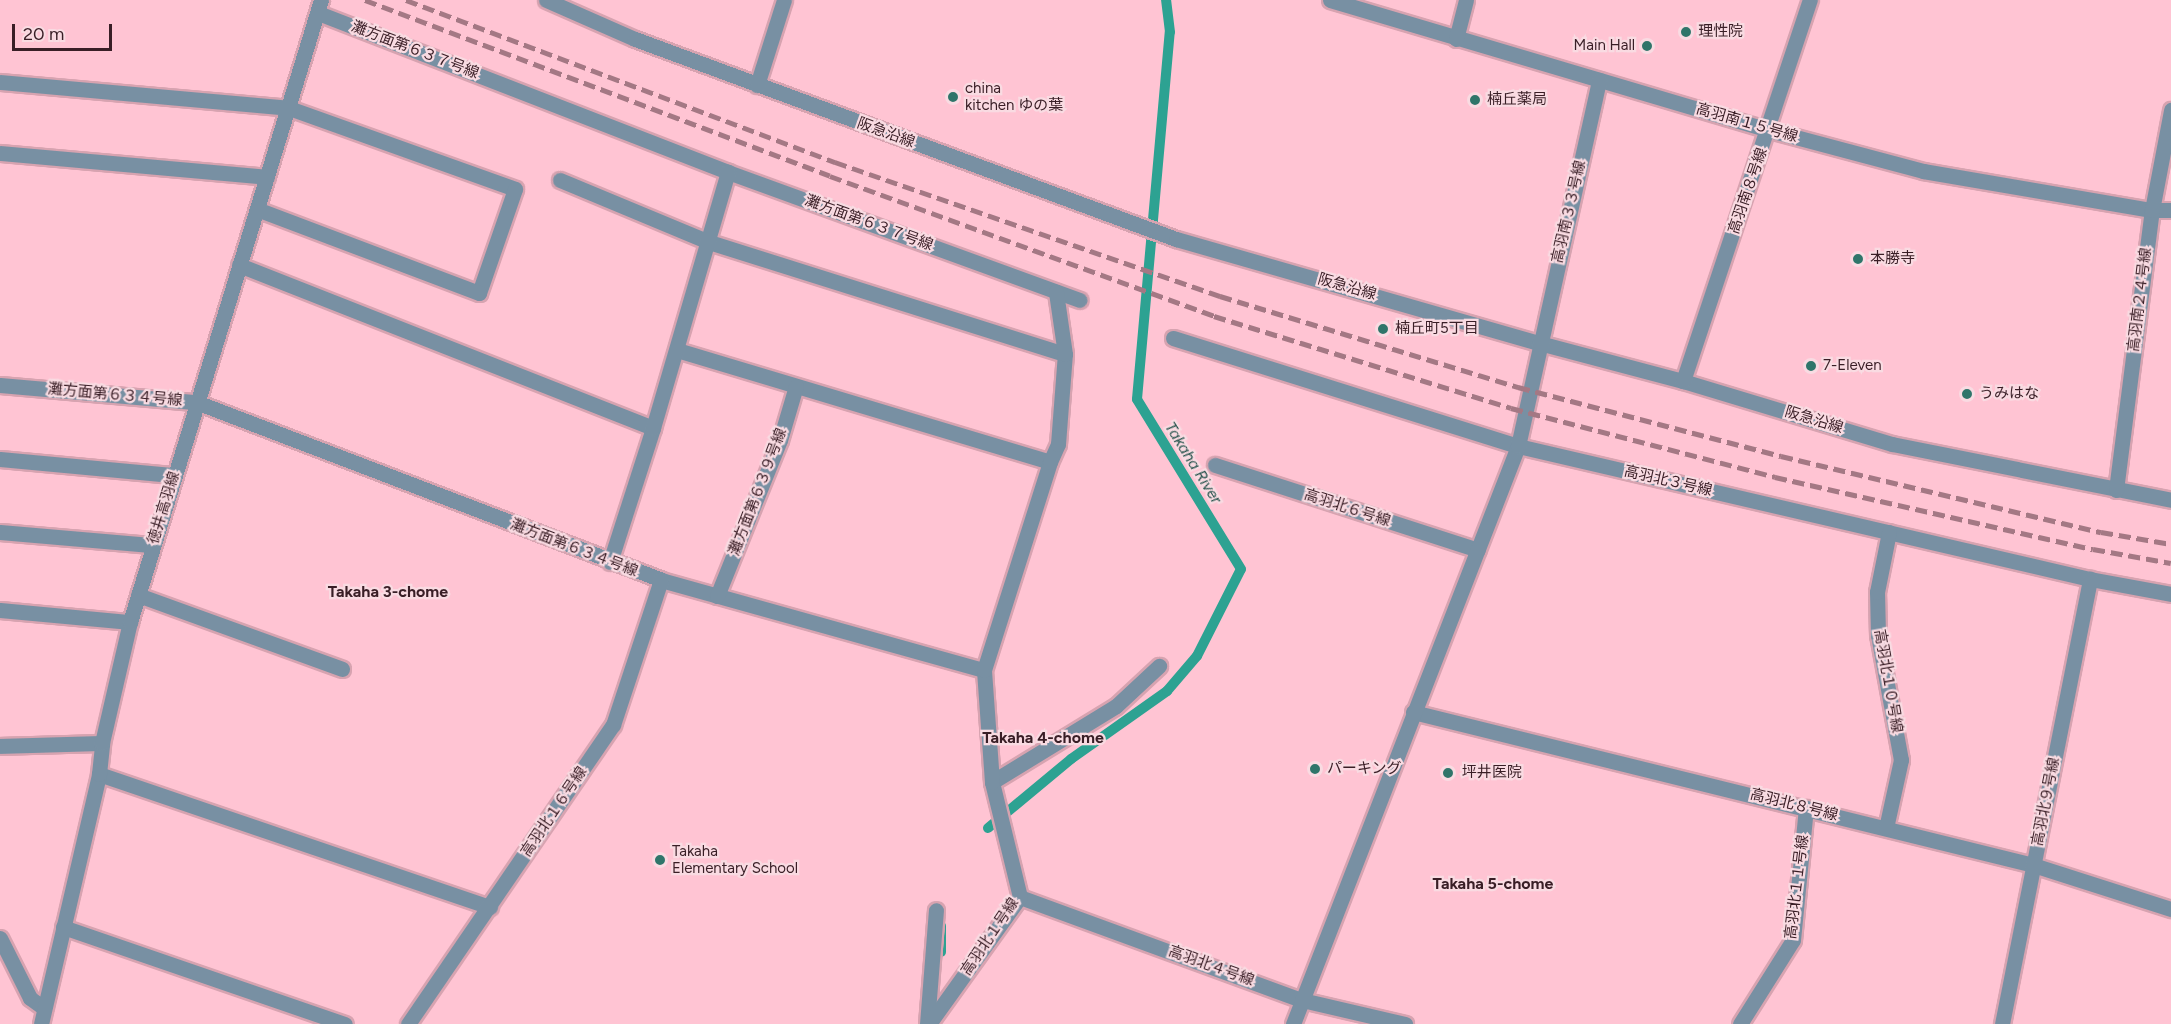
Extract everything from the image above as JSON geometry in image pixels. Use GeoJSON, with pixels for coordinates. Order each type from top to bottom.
{"type":"FeatureCollection","features":[{"type":"Feature","properties":{"kind":"street","name":"阪急沿線"},"geometry":{"type":"LineString","coordinates":[[546,0],[577,6],[635,39],[1176,239],[1539,343],[1683,381],[1892,444],[2171,500]]}},
{"type":"Feature","properties":{"kind":"street"},"geometry":{"type":"LineString","coordinates":[[756,85],[784,0]]}},
{"type":"Feature","properties":{"kind":"street","name":"高羽南１５号線"},"geometry":{"type":"LineString","coordinates":[[1330,0],[1769,130],[1923,171],[2152,210],[2171,210]]}},
{"type":"Feature","properties":{"kind":"street"},"geometry":{"type":"LineString","coordinates":[[1456,39],[1466,0]]}},
{"type":"Feature","properties":{"kind":"street","name":"高羽南８号線"},"geometry":{"type":"LineString","coordinates":[[1683,381],[1769,130],[1810,0]]}},
{"type":"Feature","properties":{"kind":"street","name":"徳井高羽線"},"geometry":{"type":"LineString","coordinates":[[41,1024],[99,774],[102,743],[130,622],[319,6]]}},
{"type":"Feature","properties":{"kind":"street","name":"灘方面第６３７号線"},"geometry":{"type":"LineString","coordinates":[[319,6],[729,172],[1079,300]]}},
{"type":"Feature","properties":{"kind":"street","name":"高羽南３３号線"},"geometry":{"type":"LineString","coordinates":[[1293,1024],[1518,446],[1599,80]]}},
{"type":"Feature","properties":{"kind":"street"},"geometry":{"type":"LineString","coordinates":[[0,82],[289,108],[515,189],[479,293],[257,209]]}},
{"type":"Feature","properties":{"kind":"street","name":"高羽南２４号線"},"geometry":{"type":"LineString","coordinates":[[2116,490],[2152,210],[2171,110]]}},
{"type":"Feature","properties":{"kind":"street"},"geometry":{"type":"LineString","coordinates":[[0,153],[267,177]]}},
{"type":"Feature","properties":{"kind":"street"},"geometry":{"type":"LineString","coordinates":[[610,562],[677,350],[729,172]]}},
{"type":"Feature","properties":{"kind":"street"},"geometry":{"type":"LineString","coordinates":[[560,180],[709,242],[1065,354]]}},
{"type":"Feature","properties":{"kind":"street"},"geometry":{"type":"LineString","coordinates":[[238,265],[653,428]]}},
{"type":"Feature","properties":{"kind":"street"},"geometry":{"type":"LineString","coordinates":[[1056,292],[1065,354],[1058,444],[1050,462],[984,670],[994,788],[1116,706],[1159,666]]}},
{"type":"Feature","properties":{"kind":"street","name":"高羽北３号線"},"geometry":{"type":"LineString","coordinates":[[1173,338],[1518,446],[2090,579],[2171,594]]}},
{"type":"Feature","properties":{"kind":"street"},"geometry":{"type":"LineString","coordinates":[[677,350],[1050,462]]}},
{"type":"Feature","properties":{"kind":"street","name":"灘方面第６３４号線"},"geometry":{"type":"LineString","coordinates":[[0,385],[196,402],[661,580],[984,670]]}},
{"type":"Feature","properties":{"kind":"street","name":"灘方面第６３９号線"},"geometry":{"type":"LineString","coordinates":[[717,596],[780,440],[796,386]]}},
{"type":"Feature","properties":{"kind":"street"},"geometry":{"type":"LineString","coordinates":[[0,459],[174,475]]}},
{"type":"Feature","properties":{"kind":"street","name":"高羽北６号線"},"geometry":{"type":"LineString","coordinates":[[1215,465],[1478,550]]}},
{"type":"Feature","properties":{"kind":"street"},"geometry":{"type":"LineString","coordinates":[[0,532],[153,544]]}},
{"type":"Feature","properties":{"kind":"street","name":"高羽北１０号線"},"geometry":{"type":"LineString","coordinates":[[1886,828],[1902,760],[1878,635],[1877,592],[1888,532]]}},
{"type":"Feature","properties":{"kind":"street","name":"高羽北９号線"},"geometry":{"type":"LineString","coordinates":[[2002,1024],[2090,579]]}},
{"type":"Feature","properties":{"kind":"street","name":"高羽北１６号線"},"geometry":{"type":"LineString","coordinates":[[408,1024],[613,725],[661,580]]}},
{"type":"Feature","properties":{"kind":"street"},"geometry":{"type":"LineString","coordinates":[[138,595],[342,669]]}},
{"type":"Feature","properties":{"kind":"street"},"geometry":{"type":"LineString","coordinates":[[0,610],[130,622]]}},
{"type":"Feature","properties":{"kind":"street","name":"高羽北８号線"},"geometry":{"type":"LineString","coordinates":[[1413,712],[2033,865],[2171,909]]}},
{"type":"Feature","properties":{"kind":"street"},"geometry":{"type":"LineString","coordinates":[[0,746],[102,743]]}},
{"type":"Feature","properties":{"kind":"street"},"geometry":{"type":"LineString","coordinates":[[99,774],[490,907]]}},
{"type":"Feature","properties":{"kind":"street","name":"高羽北１号線"},"geometry":{"type":"LineString","coordinates":[[928,1024],[1020,897],[994,788]]}},
{"type":"Feature","properties":{"kind":"street","name":"高羽北１１号線"},"geometry":{"type":"LineString","coordinates":[[1740,1024],[1793,940],[1806,808]]}},
{"type":"Feature","properties":{"kind":"street","name":"高羽北４号線"},"geometry":{"type":"LineString","coordinates":[[1020,897],[1302,1000],[1405,1024]]}},
{"type":"Feature","properties":{"kind":"street"},"geometry":{"type":"LineString","coordinates":[[928,1024],[936,910]]}},
{"type":"Feature","properties":{"kind":"street"},"geometry":{"type":"LineString","coordinates":[[63,927],[345,1024]]}},
{"type":"Feature","properties":{"kind":"street"},"geometry":{"type":"LineString","coordinates":[[0,938],[30,998],[44,1008]]}},
{"type":"Feature","properties":{"kind":"waterway","name":"Takaha River"},"geometry":{"type":"LineString","coordinates":[[988,828],[1071,759],[1167,691],[1197,656],[1241,569],[1137,399],[1170,32],[1166,0]]}},
{"type":"Feature","properties":{"kind":"waterway","name":"Takaha River"},"geometry":{"type":"LineString","coordinates":[[941,926],[941,952]]}},
{"type":"Feature","properties":{"kind":"railway"},"geometry":{"type":"LineString","coordinates":[[365,0],[830,176],[1214,316],[1511,408],[1775,477],[2093,549],[2171,563]]}},
{"type":"Feature","properties":{"kind":"railway"},"geometry":{"type":"LineString","coordinates":[[406,0],[835,162],[1220,296],[1518,387],[1781,456],[2101,532],[2171,544]]}},
{"type":"Feature","properties":{"kind":"place","name":"理性院"},"geometry":{"type":"Point","coordinates":[1686,32]}},
{"type":"Feature","properties":{"kind":"place","name":"Main Hall"},"geometry":{"type":"Point","coordinates":[1647,46]}},
{"type":"Feature","properties":{"kind":"place","name":"china kitchen ゆの葉"},"geometry":{"type":"Point","coordinates":[953,97]}},
{"type":"Feature","properties":{"kind":"place","name":"楠丘薬局"},"geometry":{"type":"Point","coordinates":[1475,100]}},
{"type":"Feature","properties":{"kind":"place","name":"本勝寺"},"geometry":{"type":"Point","coordinates":[1858,259]}},
{"type":"Feature","properties":{"kind":"place","name":"楠丘町5丁目"},"geometry":{"type":"Point","coordinates":[1383,329]}},
{"type":"Feature","properties":{"kind":"place","name":"7-Eleven"},"geometry":{"type":"Point","coordinates":[1811,366]}},
{"type":"Feature","properties":{"kind":"place","name":"うみはな"},"geometry":{"type":"Point","coordinates":[1967,394]}},
{"type":"Feature","properties":{"kind":"place","name":"パーキング"},"geometry":{"type":"Point","coordinates":[1315,769]}},
{"type":"Feature","properties":{"kind":"place","name":"坪井医院"},"geometry":{"type":"Point","coordinates":[1448,773]}},
{"type":"Feature","properties":{"kind":"place","name":"Takaha Elementary School"},"geometry":{"type":"Point","coordinates":[660,860]}},
{"type":"Feature","properties":{"kind":"district","name":"Takaha 3-chome"},"geometry":{"type":"Point","coordinates":[388,592]}},
{"type":"Feature","properties":{"kind":"district","name":"Takaha 4-chome"},"geometry":{"type":"Point","coordinates":[1043,738]}},
{"type":"Feature","properties":{"kind":"district","name":"Takaha 5-chome"},"geometry":{"type":"Point","coordinates":[1493,884]}}]}
